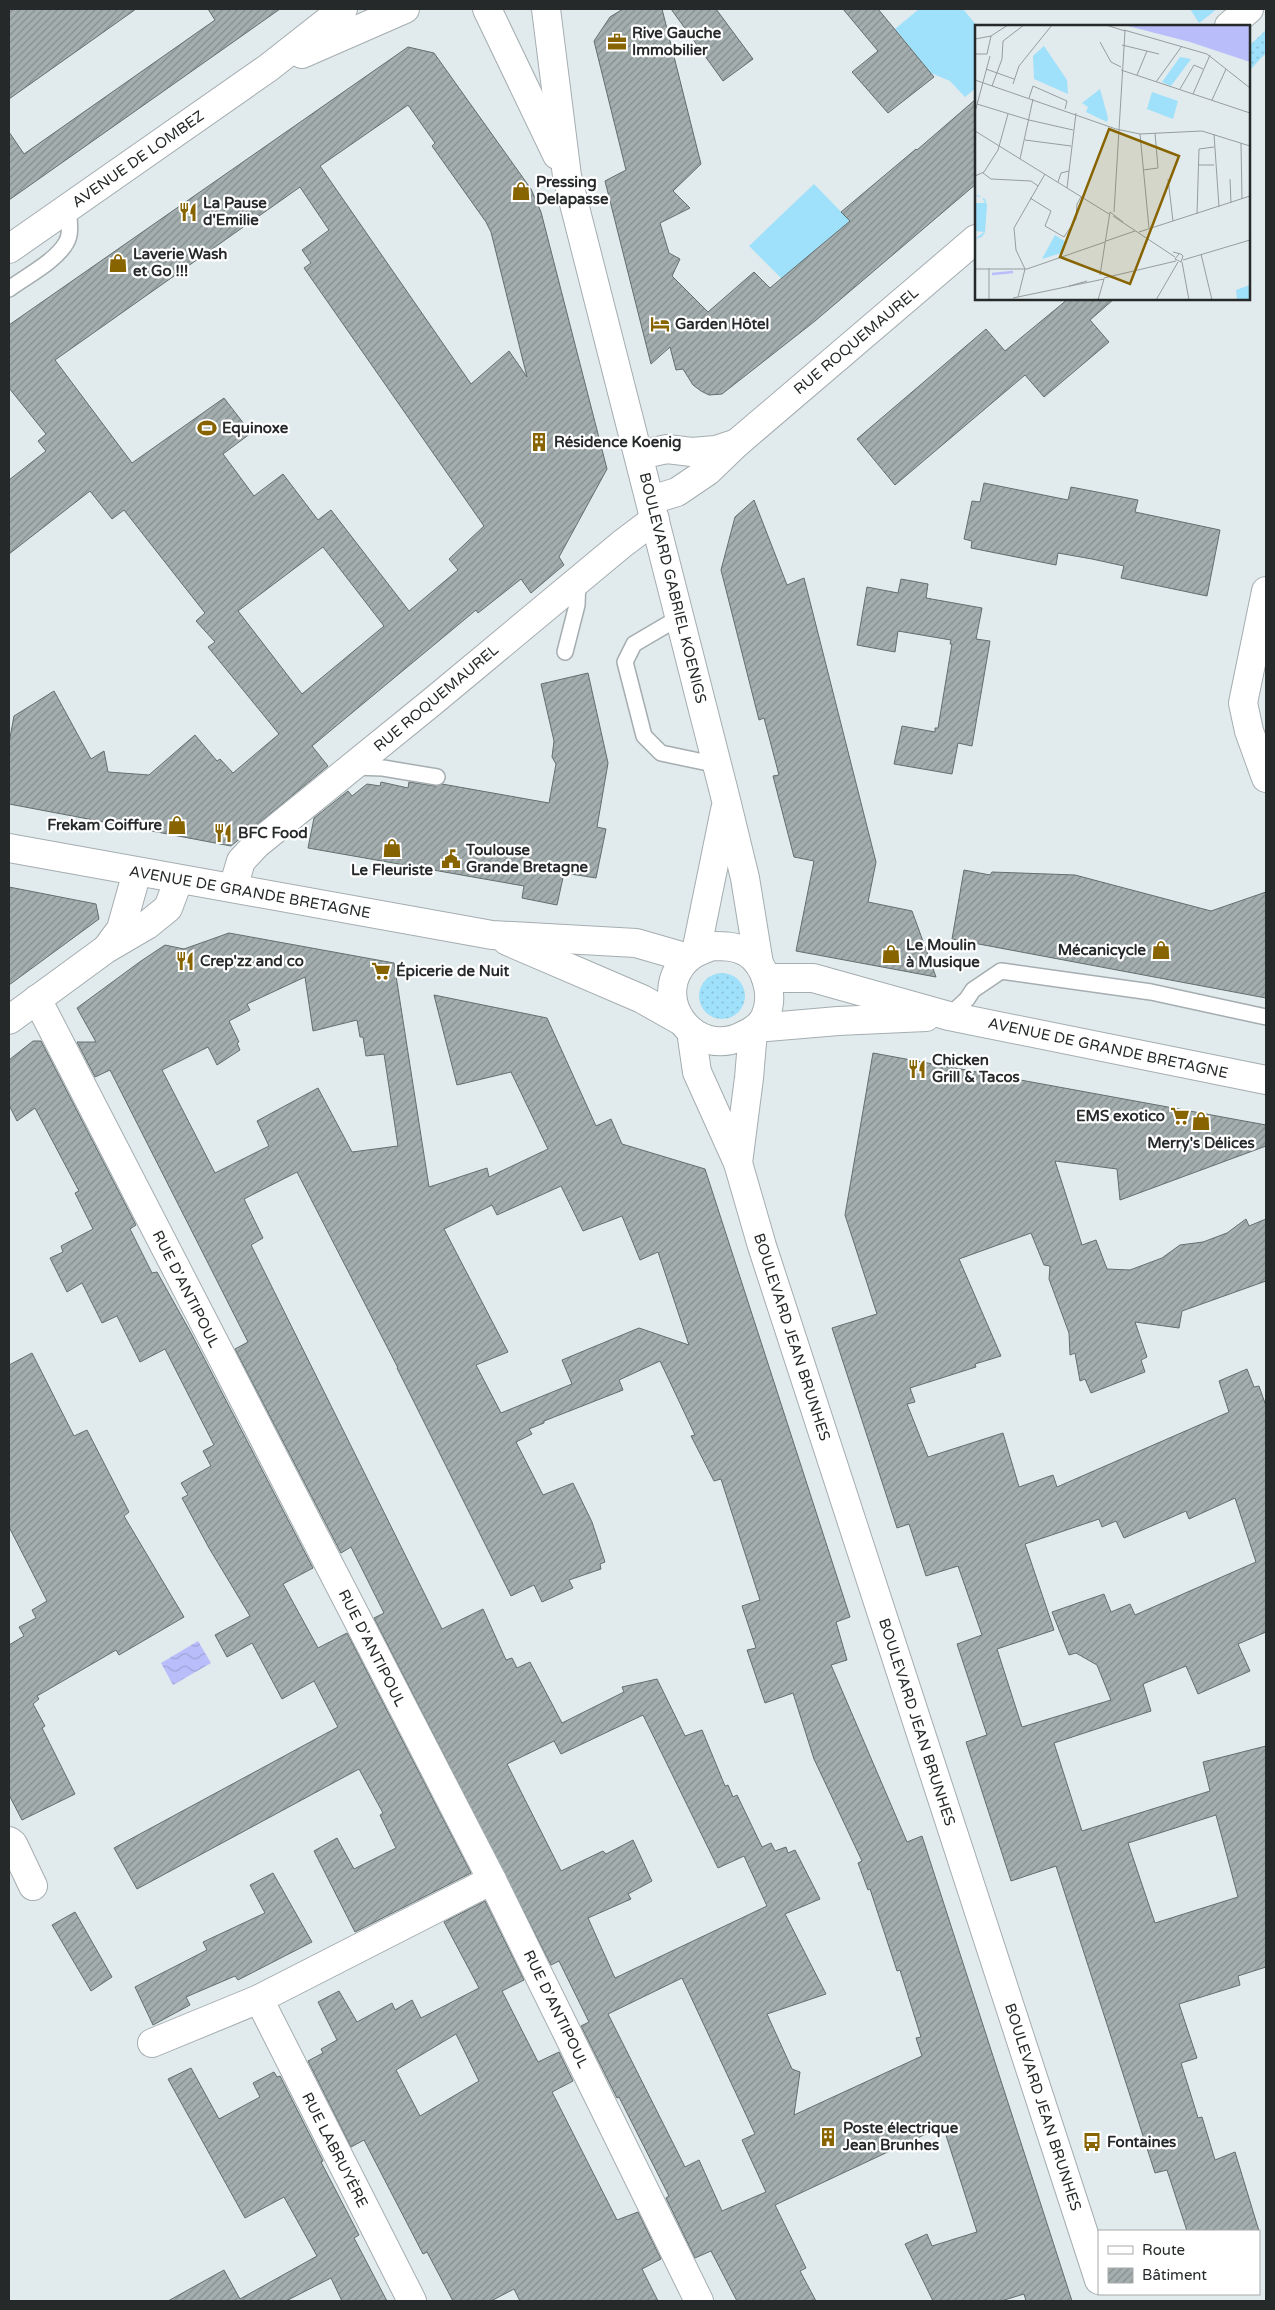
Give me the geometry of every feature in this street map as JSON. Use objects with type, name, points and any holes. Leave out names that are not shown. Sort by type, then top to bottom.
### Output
[{"type":"street","name":"AVENUE DE LOMBEZ","points":[[9,250],[268,68],[343,9]]},
{"type":"street","name":"AVENUE DE LOMBEZ","points":[[268,68],[405,9]]},
{"type":"street","name":"BOULEVARD GABRIEL KOENIGS","points":[[487,9],[567,176]]},
{"type":"street","name":"BOULEVARD GABRIEL KOENIGS","points":[[546,9],[567,176],[726,796],[745,878],[763,971]]},
{"type":"street","points":[[1229,25],[1249,9]]},
{"type":"street","name":"RUE ROQUEMAUREL","points":[[233,888],[242,861],[257,844],[578,580],[653,510],[708,471],[737,442],[975,240]]},
{"type":"street","name":"RUE ROQUEMAUREL","points":[[639,455],[667,449],[692,452],[716,450],[737,442]]},
{"type":"street","points":[[1266,591],[1243,703],[1249,730],[1266,778]]},
{"type":"street","name":"BOULEVARD GABRIEL KOENIGS","points":[[692,955],[724,818],[726,796]]},
{"type":"street","name":"AVENUE DE GRANDE BRETAGNE","points":[[9,848],[492,934],[636,943],[692,955]]},
{"type":"street","points":[[106,949],[121,929],[138,872]]},
{"type":"street","points":[[9,1020],[106,949],[147,925],[168,908],[179,879]]},
{"type":"street","name":"AVENUE DE GRANDE BRETAGNE","points":[[492,934],[642,999],[686,1026]]},
{"type":"street","points":[[712,946],[730,946],[746,952],[763,971],[769,995],[765,1017],[755,1030],[736,1039],[720,1042],[704,1039],[686,1026],[674,1008],[672,995],[679,969],[692,955],[712,946]]},
{"type":"street","name":"AVENUE DE GRANDE BRETAGNE","points":[[763,971],[813,978],[950,1016],[1266,1080]]},
{"type":"street","name":"RUE D'ANTIPOUL","points":[[37,999],[492,1880],[699,2301]]},
{"type":"street","name":"AVENUE DE GRANDE BRETAGNE","points":[[755,1030],[838,1020],[950,1016]]},
{"type":"street","name":"BOULEVARD JEAN BRUNHES","points":[[686,1026],[697,1072],[738,1163],[768,1264],[1098,2277]]},
{"type":"street","name":"BOULEVARD JEAN BRUNHES","points":[[738,1163],[755,1030]]},
{"type":"street","points":[[9,1841],[13,1844],[33,1886]]},
{"type":"street","points":[[152,2043],[259,1999],[492,1880]]},
{"type":"street","name":"RUE LABRUYÈRE","points":[[259,1999],[412,2301]]},
{"type":"lane","points":[[9,289],[57,254],[68,242],[68,209]]},
{"type":"lane","points":[[565,652],[577,605],[578,580]]},
{"type":"lane","points":[[680,617],[634,644],[625,662],[644,736],[661,753],[718,765]]},
{"type":"lane","points":[[351,767],[383,768],[437,777]]},
{"type":"lane","points":[[950,1016],[973,990],[1002,971],[1151,992],[1266,1017]]},
{"type":"shaded area","points":[[919,9],[963,9],[976,25],[975,89],[965,97],[950,81],[931,73],[895,29]]},
{"type":"shaded area","points":[[1190,9],[1217,9],[1199,23]]},
{"type":"shaded area","points":[[1266,30],[1266,53],[1250,70],[1250,45]]},
{"type":"shaded area","points":[[814,184],[850,221],[782,279],[749,246]]},
{"type":"shaded area","points":[[727,973],[739,979],[744,987],[744,1005],[739,1013],[731,1018],[717,1019],[705,1013],[700,1005],[699,991],[705,979],[713,974]]},
{"type":"water","points":[[198,1641],[211,1663],[173,1685],[161,1663]]},
{"type":"building","points":[[9,9],[136,9],[9,99]]},
{"type":"building","points":[[208,9],[280,9],[9,200],[9,132],[24,154],[215,20]]},
{"type":"building","points":[[623,9],[662,9],[701,164],[673,191],[690,208],[660,223],[669,253],[680,259],[672,276],[708,312],[754,272],[770,288],[850,221],[841,212],[975,100],[975,185],[815,321],[722,394],[709,395],[693,385],[683,369],[676,370],[670,347],[651,364],[605,181],[626,170],[594,41],[610,17]]},
{"type":"building","points":[[671,9],[716,9],[753,59],[723,81]]},
{"type":"building","points":[[843,9],[878,9],[934,77],[888,113],[852,72],[878,51]]},
{"type":"building","points":[[408,47],[434,53],[531,189],[541,212],[607,469],[559,557],[564,565],[531,593],[521,579],[478,613],[476,610],[312,746],[328,766],[231,846],[9,804],[9,743],[14,716],[54,691],[91,759],[104,751],[108,772],[149,775],[195,735],[217,761],[220,759],[233,773],[279,734],[208,647],[215,642],[196,621],[205,613],[124,510],[112,519],[90,491],[9,554],[9,480],[46,451],[38,441],[46,434],[9,388],[9,325]],"holes":[[[408,105],[435,143],[432,146],[486,222],[491,232],[527,377],[509,351],[471,384],[320,166]],[[300,187],[329,230],[302,250],[311,263],[304,268],[484,526],[449,559],[458,570],[409,611],[331,510],[318,520],[283,474],[254,496],[223,454],[251,433],[224,398],[132,463],[55,360]],[[323,547],[384,626],[302,694],[238,611]]]},
{"type":"building","points":[[1067,300],[1113,300],[1090,320],[1109,342],[1044,397],[1025,375],[895,485],[857,439],[986,329],[1005,351]]},
{"type":"building","points":[[984,483],[1068,500],[1071,487],[1138,500],[1135,512],[1220,530],[1207,596],[1121,578],[1124,566],[1092,559],[1058,553],[1056,565],[971,548],[972,541],[964,539],[972,501],[980,502]]},
{"type":"building","points":[[754,500],[787,585],[804,578],[876,862],[868,902],[912,911],[936,977],[796,951],[814,861],[794,857],[773,776],[779,775],[764,718],[759,720],[721,570],[735,517]]},
{"type":"building","points":[[901,579],[928,584],[926,598],[982,608],[976,639],[990,641],[972,746],[958,743],[952,774],[894,764],[902,726],[935,732],[935,728],[938,728],[952,644],[950,644],[951,640],[898,631],[895,652],[857,645],[867,587],[898,593]]},
{"type":"building","points":[[588,673],[608,763],[597,827],[606,829],[596,878],[564,873],[557,905],[522,898],[524,886],[308,848],[314,818],[348,791],[352,796],[367,784],[380,786],[381,782],[408,788],[409,782],[435,786],[442,784],[549,803],[556,764],[552,757],[554,741],[541,684]]},
{"type":"building","points":[[964,870],[990,875],[992,872],[1075,875],[1211,911],[1266,892],[1266,998],[952,939]]},
{"type":"building","points":[[9,887],[96,904],[99,919],[9,985]]},
{"type":"building","points":[[229,933],[394,963],[429,1187],[487,1168],[489,1177],[548,1149],[511,1072],[457,1085],[434,995],[547,1018],[596,1126],[611,1119],[622,1144],[705,1169],[850,1617],[836,1622],[847,1660],[831,1665],[907,1842],[922,1836],[1072,2301],[1026,2301],[1024,2294],[1001,2301],[933,2301],[905,2244],[927,2234],[932,2246],[977,2232],[943,2126],[775,2205],[806,2268],[800,2271],[816,2301],[737,2301],[711,2251],[695,2258],[666,2198],[669,2196],[581,2026],[589,2022],[559,1961],[551,1965],[374,1618],[384,1613],[351,1547],[341,1553],[235,1349],[248,1342],[110,1070],[95,1077],[77,1042],[96,1042],[77,1008],[165,945],[184,949]],"holes":[[[305,977],[313,1031],[357,1020],[360,1037],[363,1037],[366,1056],[384,1054],[398,1146],[352,1152],[318,1088],[257,1121],[269,1146],[215,1173],[162,1070],[208,1047],[217,1065],[240,1050],[237,1043],[239,1042],[229,1021],[250,1010],[247,1004]],[[297,1172],[398,1368],[511,1596],[534,1585],[542,1602],[573,1588],[569,1580],[601,1569],[600,1564],[605,1562],[592,1522],[573,1483],[543,1495],[516,1442],[532,1434],[529,1429],[544,1423],[544,1421],[623,1390],[619,1380],[660,1361],[695,1435],[691,1436],[714,1481],[721,1479],[760,1600],[742,1606],[756,1648],[747,1650],[765,1703],[793,1693],[814,1759],[862,1861],[858,1863],[868,1890],[870,1889],[897,1971],[900,1970],[921,2037],[916,2038],[922,2056],[794,2115],[800,2072],[792,2069],[767,2014],[826,1994],[785,1914],[820,1899],[795,1850],[788,1853],[786,1847],[775,1851],[771,1843],[762,1847],[737,1795],[733,1797],[728,1785],[725,1786],[702,1730],[685,1736],[657,1679],[622,1687],[624,1692],[562,1723],[530,1662],[517,1668],[512,1658],[506,1660],[483,1609],[442,1629],[251,1245],[263,1238],[244,1199]],[[561,1186],[583,1231],[622,1216],[640,1260],[658,1252],[689,1345],[639,1328],[562,1360],[572,1384],[501,1413],[476,1365],[508,1352],[444,1229],[492,1205],[497,1215]],[[643,1715],[718,1868],[744,1856],[767,1906],[615,1978],[588,1918],[631,1899],[628,1894],[652,1881],[633,1840],[606,1854],[603,1851],[561,1871],[507,1764],[554,1741],[561,1754]],[[682,1978],[755,2134],[742,2140],[766,2192],[722,2211],[699,2160],[685,2167],[608,2014]]]},
{"type":"building","points":[[33,1041],[41,1041],[136,1225],[130,1229],[152,1273],[157,1272],[192,1335],[313,1568],[283,1584],[318,1648],[347,1633],[471,1873],[355,1932],[314,1851],[337,1838],[354,1869],[396,1848],[380,1815],[383,1813],[359,1769],[137,1889],[114,1848],[338,1727],[314,1681],[282,1699],[252,1643],[227,1657],[215,1635],[250,1616],[209,1548],[182,1498],[188,1495],[181,1483],[211,1466],[203,1451],[214,1445],[165,1349],[140,1362],[117,1316],[102,1323],[82,1283],[67,1292],[50,1258],[63,1252],[61,1246],[93,1229],[75,1193],[79,1191],[35,1108],[17,1121],[9,1105],[9,1060]]},
{"type":"building","points":[[873,1053],[1266,1125],[1266,1146],[1120,1200],[1117,1169],[1055,1161],[1082,1245],[1096,1240],[1107,1269],[1130,1270],[1162,1258],[1180,1245],[1203,1242],[1227,1233],[1246,1219],[1249,1226],[1266,1219],[1266,1281],[1182,1311],[1179,1328],[1135,1322],[1147,1357],[1141,1360],[1145,1372],[1091,1393],[1085,1379],[1080,1381],[1075,1353],[1070,1355],[1069,1333],[1049,1279],[1050,1266],[1044,1265],[1031,1233],[959,1259],[1001,1356],[975,1364],[976,1367],[910,1388],[915,1402],[907,1404],[928,1457],[1003,1433],[1019,1487],[1053,1475],[1057,1487],[1229,1412],[1219,1381],[1247,1369],[1254,1387],[1259,1386],[1266,1406],[1266,1632],[1238,1644],[1250,1671],[1198,1694],[1186,1666],[1143,1684],[1151,1711],[1054,1743],[1082,1831],[1210,1791],[1203,1762],[1266,1746],[1266,1967],[1238,1976],[1240,1985],[1179,2004],[1197,2058],[1181,2063],[1198,2118],[1202,2117],[1215,2160],[1235,2152],[1259,2230],[1187,2230],[1167,2170],[1155,2173],[1056,1866],[1011,1881],[966,1742],[987,1735],[957,1644],[982,1635],[958,1566],[926,1576],[909,1524],[897,1528],[832,1328],[877,1314],[845,1215]],"holes":[[[1235,1498],[1256,1562],[1135,1615],[1130,1604],[1111,1612],[1104,1594],[1052,1612],[1069,1655],[1076,1653],[1097,1665],[1111,1700],[1022,1727],[997,1649],[1054,1630],[1025,1544],[1099,1519],[1102,1527],[1116,1521],[1124,1538],[1186,1511],[1189,1519]],[[1216,1815],[1238,1897],[1155,1923],[1128,1843]]]},
{"type":"building","points":[[32,1353],[74,1436],[87,1430],[129,1512],[124,1516],[184,1617],[119,1655],[116,1650],[37,1696],[39,1699],[33,1704],[45,1726],[42,1728],[75,1794],[22,1820],[9,1795],[9,1645],[24,1636],[19,1627],[36,1618],[32,1610],[47,1601],[9,1527],[9,1365]]},
{"type":"building","points":[[273,1873],[312,1942],[238,1980],[235,1976],[186,1997],[190,2005],[153,2025],[135,1987],[207,1950],[203,1942],[265,1913],[250,1885]]},
{"type":"building","points":[[485,1901],[524,1980],[502,1991],[538,2062],[559,2052],[573,2081],[552,2092],[617,2220],[638,2212],[661,2259],[642,2269],[658,2301],[520,2301],[514,2289],[491,2301],[453,2301],[427,2252],[423,2254],[364,2140],[351,2147],[308,2061],[323,2053],[321,2049],[337,2040],[318,2002],[339,1991],[357,2022],[392,2003],[395,2010],[412,2000],[421,2018],[479,1988],[444,1922]],"holes":[[[456,2034],[479,2081],[420,2116],[396,2070]]]},
{"type":"building","points":[[75,1912],[112,1977],[91,1991],[52,1925]]},
{"type":"building","points":[[191,2068],[219,2119],[260,2097],[253,2083],[274,2072],[277,2077],[280,2076],[323,2161],[321,2162],[359,2235],[354,2238],[387,2301],[342,2301],[331,2278],[286,2301],[168,2301],[224,2270],[240,2299],[317,2256],[284,2197],[245,2218],[168,2079]]},
{"type":"place","name":"Rive Gauche Immobilier","points":[[617,42]]},
{"type":"place","name":"Pressing Delapasse","points":[[521,191]]},
{"type":"place","name":"La Pause d'Emilie","points":[[188,212]]},
{"type":"place","name":"Laverie Wash et Go !!!","points":[[118,263]]},
{"type":"place","name":"Garden Hôtel","points":[[660,324]]},
{"type":"place","name":"Equinoxe","points":[[207,428]]},
{"type":"place","name":"Résidence Koenig","points":[[539,442]]},
{"type":"place","name":"Frekam Coiffure","points":[[177,825]]},
{"type":"place","name":"BFC Food","points":[[223,833]]},
{"type":"place","name":"Le Fleuriste","points":[[392,848]]},
{"type":"place","name":"Toulouse Grande Bretagne","points":[[451,859]]},
{"type":"place","name":"Mécanicycle","points":[[1161,950]]},
{"type":"place","name":"Le Moulin à Musique","points":[[891,954]]},
{"type":"place","name":"Crep'zz and co","points":[[185,961]]},
{"type":"place","name":"Épicerie de Nuit","points":[[381,971]]},
{"type":"place","name":"Chicken Grill & Tacos","points":[[917,1069]]},
{"type":"place","name":"EMS exotico","points":[[1180,1116]]},
{"type":"place","name":"Merry's Délices","points":[[1201,1121]]},
{"type":"place","name":"Poste électrique Jean Brunhes","points":[[828,2137]]},
{"type":"place","name":"Fontaines","points":[[1092,2142]]}]
